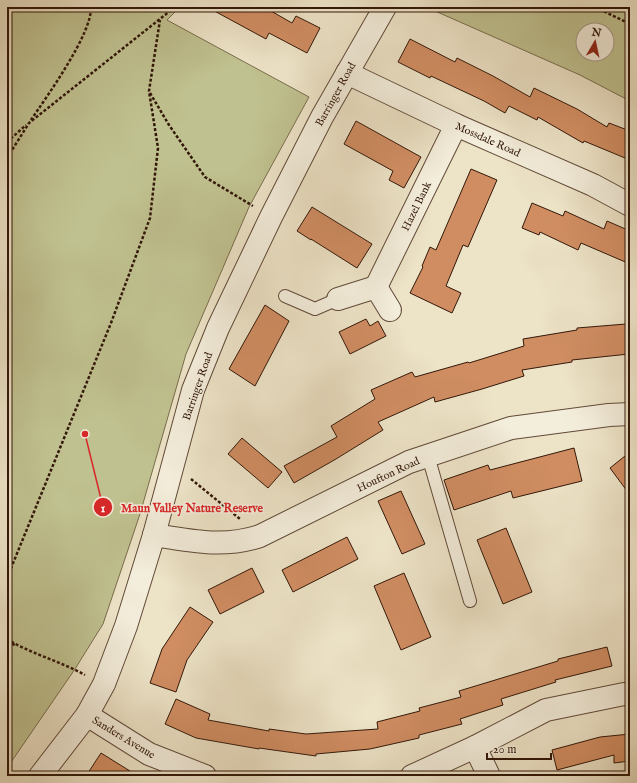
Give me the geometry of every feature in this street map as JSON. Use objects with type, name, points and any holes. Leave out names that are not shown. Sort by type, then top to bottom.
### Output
[{"type":"street","name":"Barringer Road","points":[[40,776],[87,715],[104,684],[126,626],[154,535],[172,463],[193,390],[215,335],[271,217],[322,117],[385,7]]},
{"type":"street","name":"Mossdale Road","points":[[346,73],[456,125],[593,185],[630,205]]},
{"type":"street","name":"Hazel Bank","points":[[376,287],[456,125]]},
{"type":"street","points":[[338,299],[376,287],[390,310]]},
{"type":"street","name":"Houfton Road","points":[[154,535],[208,543],[245,541],[260,536],[409,462],[511,428],[609,415],[630,414]]},
{"type":"street","points":[[412,776],[475,747],[546,710],[630,694]]},
{"type":"street","name":"Sanders Avenue","points":[[87,715],[149,754],[206,776]]},
{"type":"street","points":[[475,747],[489,776]]},
{"type":"lane","points":[[285,296],[315,309],[338,299]]},
{"type":"lane","points":[[428,456],[470,602]]},
{"type":"path","points":[[7,158],[78,46],[91,14],[91,7]]},
{"type":"path","points":[[7,142],[175,7]]},
{"type":"path","points":[[595,7],[630,24]]},
{"type":"path","points":[[7,578],[111,323],[150,218],[158,148],[149,91],[160,20]]},
{"type":"path","points":[[149,91],[169,125],[205,177],[271,217]]},
{"type":"path","points":[[172,463],[260,536]]},
{"type":"path","points":[[7,639],[75,669],[104,684]]},
{"type":"path","points":[[7,643],[18,645]]},
{"type":"green space","points":[[7,7],[180,7],[167,20],[309,97],[249,207],[186,354],[140,514],[103,624],[75,669],[7,768]]},
{"type":"green space","points":[[426,7],[630,7],[630,101],[580,75]]},
{"type":"building","points":[[207,7],[264,7],[292,23],[296,16],[320,28],[307,53],[269,33],[266,39]]},
{"type":"building","points":[[410,39],[455,62],[457,58],[530,97],[534,88],[577,109],[607,127],[609,123],[630,131],[630,145],[625,158],[584,141],[583,143],[538,117],[537,120],[509,106],[505,113],[484,101],[431,76],[430,78],[398,62]]},
{"type":"building","points":[[356,121],[421,157],[404,188],[389,180],[393,171],[344,144]]},
{"type":"building","points":[[471,169],[497,180],[468,247],[463,245],[446,286],[461,293],[452,313],[410,293],[423,267],[422,266],[430,247],[436,250]]},
{"type":"building","points":[[532,203],[563,216],[565,211],[604,229],[607,221],[630,231],[630,264],[581,243],[578,250],[540,232],[539,235],[522,228]]},
{"type":"building","points":[[312,207],[372,244],[357,268],[297,231]]},
{"type":"building","points":[[265,305],[289,321],[255,386],[229,369]]},
{"type":"building","points":[[366,319],[370,326],[378,321],[386,336],[350,354],[339,332]]},
{"type":"building","points":[[626,324],[629,354],[572,360],[572,362],[522,370],[524,376],[482,389],[435,402],[434,397],[378,422],[383,430],[294,483],[284,466],[337,437],[331,426],[375,399],[371,390],[412,372],[415,377],[468,362],[469,363],[524,346],[523,339],[577,330],[577,328]]},
{"type":"building","points":[[242,438],[282,472],[268,488],[228,454]]},
{"type":"building","points":[[574,448],[582,481],[513,498],[511,491],[454,510],[444,480],[488,465],[490,470]]},
{"type":"building","points":[[630,452],[630,495],[610,468]]},
{"type":"building","points":[[401,491],[425,544],[402,554],[378,501]]},
{"type":"building","points":[[506,528],[532,592],[503,604],[477,540]]},
{"type":"building","points":[[347,537],[358,559],[293,592],[282,570]]},
{"type":"building","points":[[252,568],[264,592],[220,614],[208,590]]},
{"type":"building","points":[[404,573],[431,637],[401,650],[374,586]]},
{"type":"building","points":[[190,607],[213,622],[187,660],[176,692],[150,683],[162,649]]},
{"type":"building","points":[[607,647],[612,666],[555,680],[556,682],[501,699],[503,705],[460,719],[462,724],[419,735],[419,738],[370,749],[316,754],[316,756],[259,749],[196,738],[165,724],[176,699],[210,714],[208,720],[269,731],[269,729],[306,734],[378,729],[377,722],[420,711],[419,708],[461,697],[459,691],[558,661],[558,659]]},
{"type":"building","points":[[630,734],[630,761],[614,763],[614,755],[557,770],[552,750],[600,737]]},
{"type":"building","points":[[101,753],[138,776],[86,776]]},
{"type":"place","name":"Maun Valley Nature Reserve","points":[[85,434]]}]
